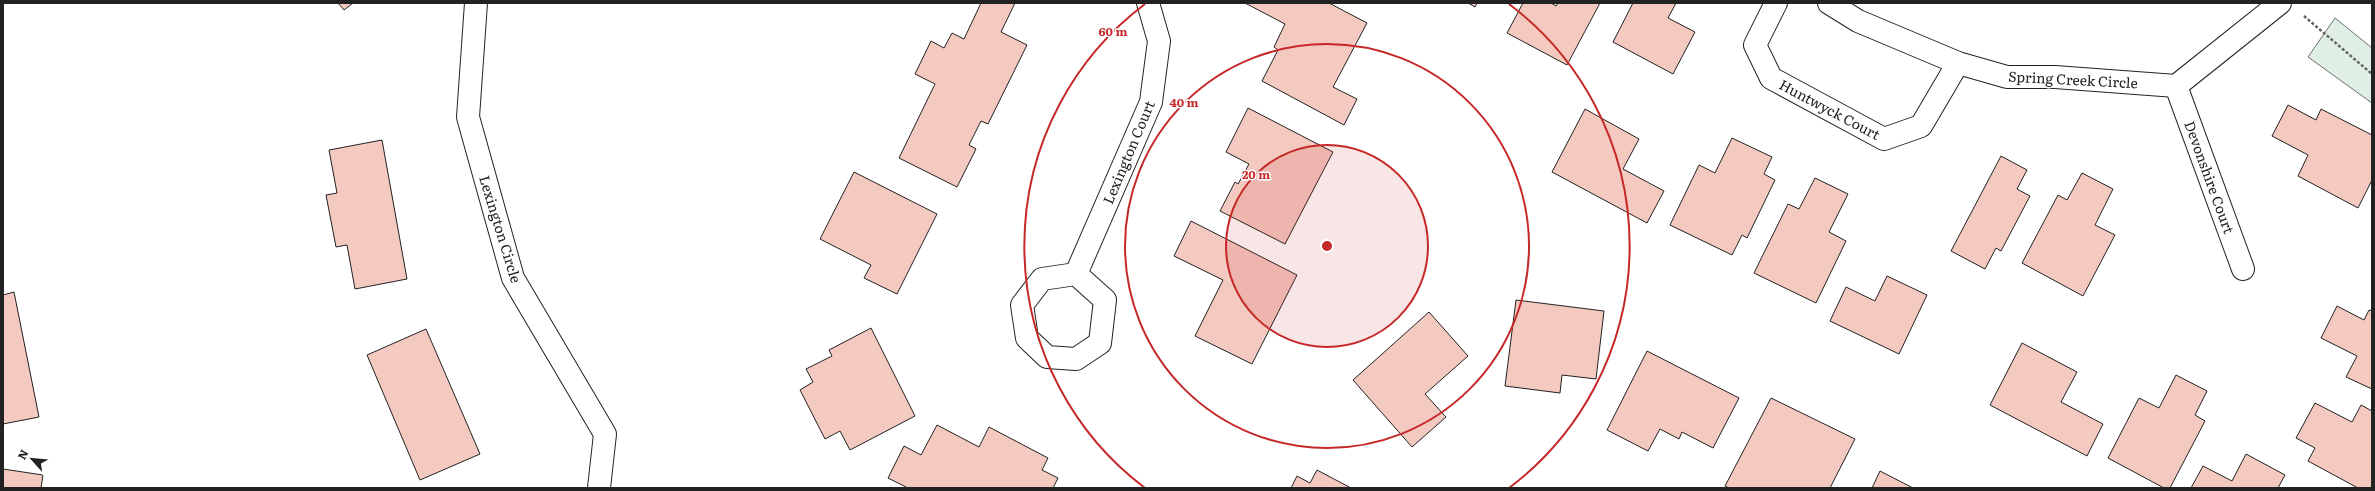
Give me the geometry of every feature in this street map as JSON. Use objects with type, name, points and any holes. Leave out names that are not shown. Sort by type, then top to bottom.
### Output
[{"type":"street","name":"Lexington Circle","points":[[476,3],[468,117],[513,278],[605,434],[599,488]]},
{"type":"street","name":"Lexington Court","points":[[1076,274],[1151,102],[1158,41],[1148,3]]},
{"type":"street","name":"Huntwyck Court","points":[[1776,3],[1755,45],[1771,78],[1884,139],[1921,126],[1958,63]]},
{"type":"street","name":"Spring Creek Circle","points":[[1829,3],[1858,21],[1958,63],[2007,77],[2055,77],[2176,86]]},
{"type":"street","points":[[2176,86],[2280,3]]},
{"type":"street","name":"Devonshire Court","points":[[2176,86],[2243,269]]},
{"type":"path","points":[[2302,14],[2372,74]]},
{"type":"green space","points":[[2335,18],[2372,48],[2372,103],[2308,57]]},
{"type":"building","points":[[338,3],[353,3],[344,10]]},
{"type":"building","points":[[981,3],[1015,3],[1001,32],[1027,45],[988,124],[981,121],[969,145],[976,149],[957,187],[899,158],[935,84],[915,74],[931,41],[944,48],[952,33],[964,39]]},
{"type":"building","points":[[1245,3],[1329,3],[1367,23],[1333,87],[1357,99],[1344,125],[1262,81],[1278,50],[1274,47],[1285,24]]},
{"type":"building","points":[[1468,3],[1477,3],[1475,7]]},
{"type":"building","points":[[1523,3],[1551,3],[1556,6],[1558,3],[1600,3],[1567,65],[1507,33]]},
{"type":"building","points":[[1633,3],[1676,3],[1668,18],[1695,32],[1673,74],[1613,42]]},
{"type":"building","points":[[2288,105],[2316,120],[2321,109],[2372,135],[2372,180],[2358,208],[2298,176],[2308,155],[2272,136]]},
{"type":"building","points":[[1248,108],[1333,152],[1285,244],[1220,211],[1235,182],[1238,184],[1249,164],[1226,152]]},
{"type":"building","points":[[1585,109],[1639,139],[1623,169],[1664,191],[1647,223],[1552,172]]},
{"type":"building","points":[[1732,138],[1772,157],[1764,174],[1775,180],[1747,238],[1742,235],[1732,255],[1670,225],[1699,165],[1715,173]]},
{"type":"building","points":[[382,140],[407,279],[355,289],[347,245],[336,247],[326,195],[337,193],[329,150]]},
{"type":"building","points":[[2001,156],[2027,170],[2017,189],[2030,196],[2001,251],[1996,248],[1985,269],[1951,251]]},
{"type":"building","points":[[854,172],[937,214],[897,294],[864,278],[871,265],[820,239]]},
{"type":"building","points":[[2082,173],[2113,189],[2095,225],[2115,235],[2083,296],[2022,263],[2058,195],[2067,200]]},
{"type":"building","points":[[1815,178],[1848,194],[1829,232],[1846,241],[1816,303],[1754,273],[1788,204],[1799,209]]},
{"type":"building","points":[[1191,221],[1297,275],[1252,364],[1195,336],[1223,280],[1174,256]]},
{"type":"building","points":[[1887,276],[1927,295],[1899,354],[1830,321],[1846,287],[1875,301]]},
{"type":"building","points":[[14,292],[39,417],[3,424],[3,295]]},
{"type":"building","points":[[1516,300],[1604,311],[1596,379],[1562,375],[1560,393],[1505,386]]},
{"type":"building","points":[[2337,306],[2364,320],[2369,310],[2372,311],[2372,389],[2346,377],[2357,356],[2321,338]]},
{"type":"building","points":[[1429,312],[1468,356],[1425,394],[1446,417],[1412,447],[1353,380]]},
{"type":"building","points":[[871,328],[915,416],[850,450],[840,431],[825,439],[800,390],[813,382],[806,369],[832,356],[829,350]]},
{"type":"building","points":[[426,329],[480,454],[420,480],[367,355]]},
{"type":"building","points":[[2022,343],[2077,372],[2061,402],[2103,424],[2087,456],[1990,405]]},
{"type":"building","points":[[1647,351],[1739,398],[1713,448],[1682,432],[1679,439],[1660,429],[1648,451],[1607,430]]},
{"type":"building","points":[[2176,375],[2207,391],[2195,415],[2205,421],[2170,488],[2164,488],[2108,458],[2139,398],[2159,408]]},
{"type":"building","points":[[1771,398],[1855,439],[1830,488],[1729,488],[1725,486]]},
{"type":"building","points":[[2315,403],[2352,422],[2361,405],[2372,411],[2372,488],[2358,488],[2308,461],[2315,448],[2296,438]]},
{"type":"building","points":[[937,425],[979,447],[989,427],[1048,458],[1042,470],[1058,478],[1053,488],[908,488],[888,478],[904,446],[921,455]]},
{"type":"building","points":[[2246,454],[2285,475],[2278,488],[2191,488],[2203,466],[2232,481]]},
{"type":"building","points":[[3,469],[43,475],[41,488],[3,488]]},
{"type":"building","points":[[1317,470],[1351,488],[1291,488],[1297,476],[1310,483]]},
{"type":"building","points":[[1880,471],[1913,488],[1872,488]]}]
